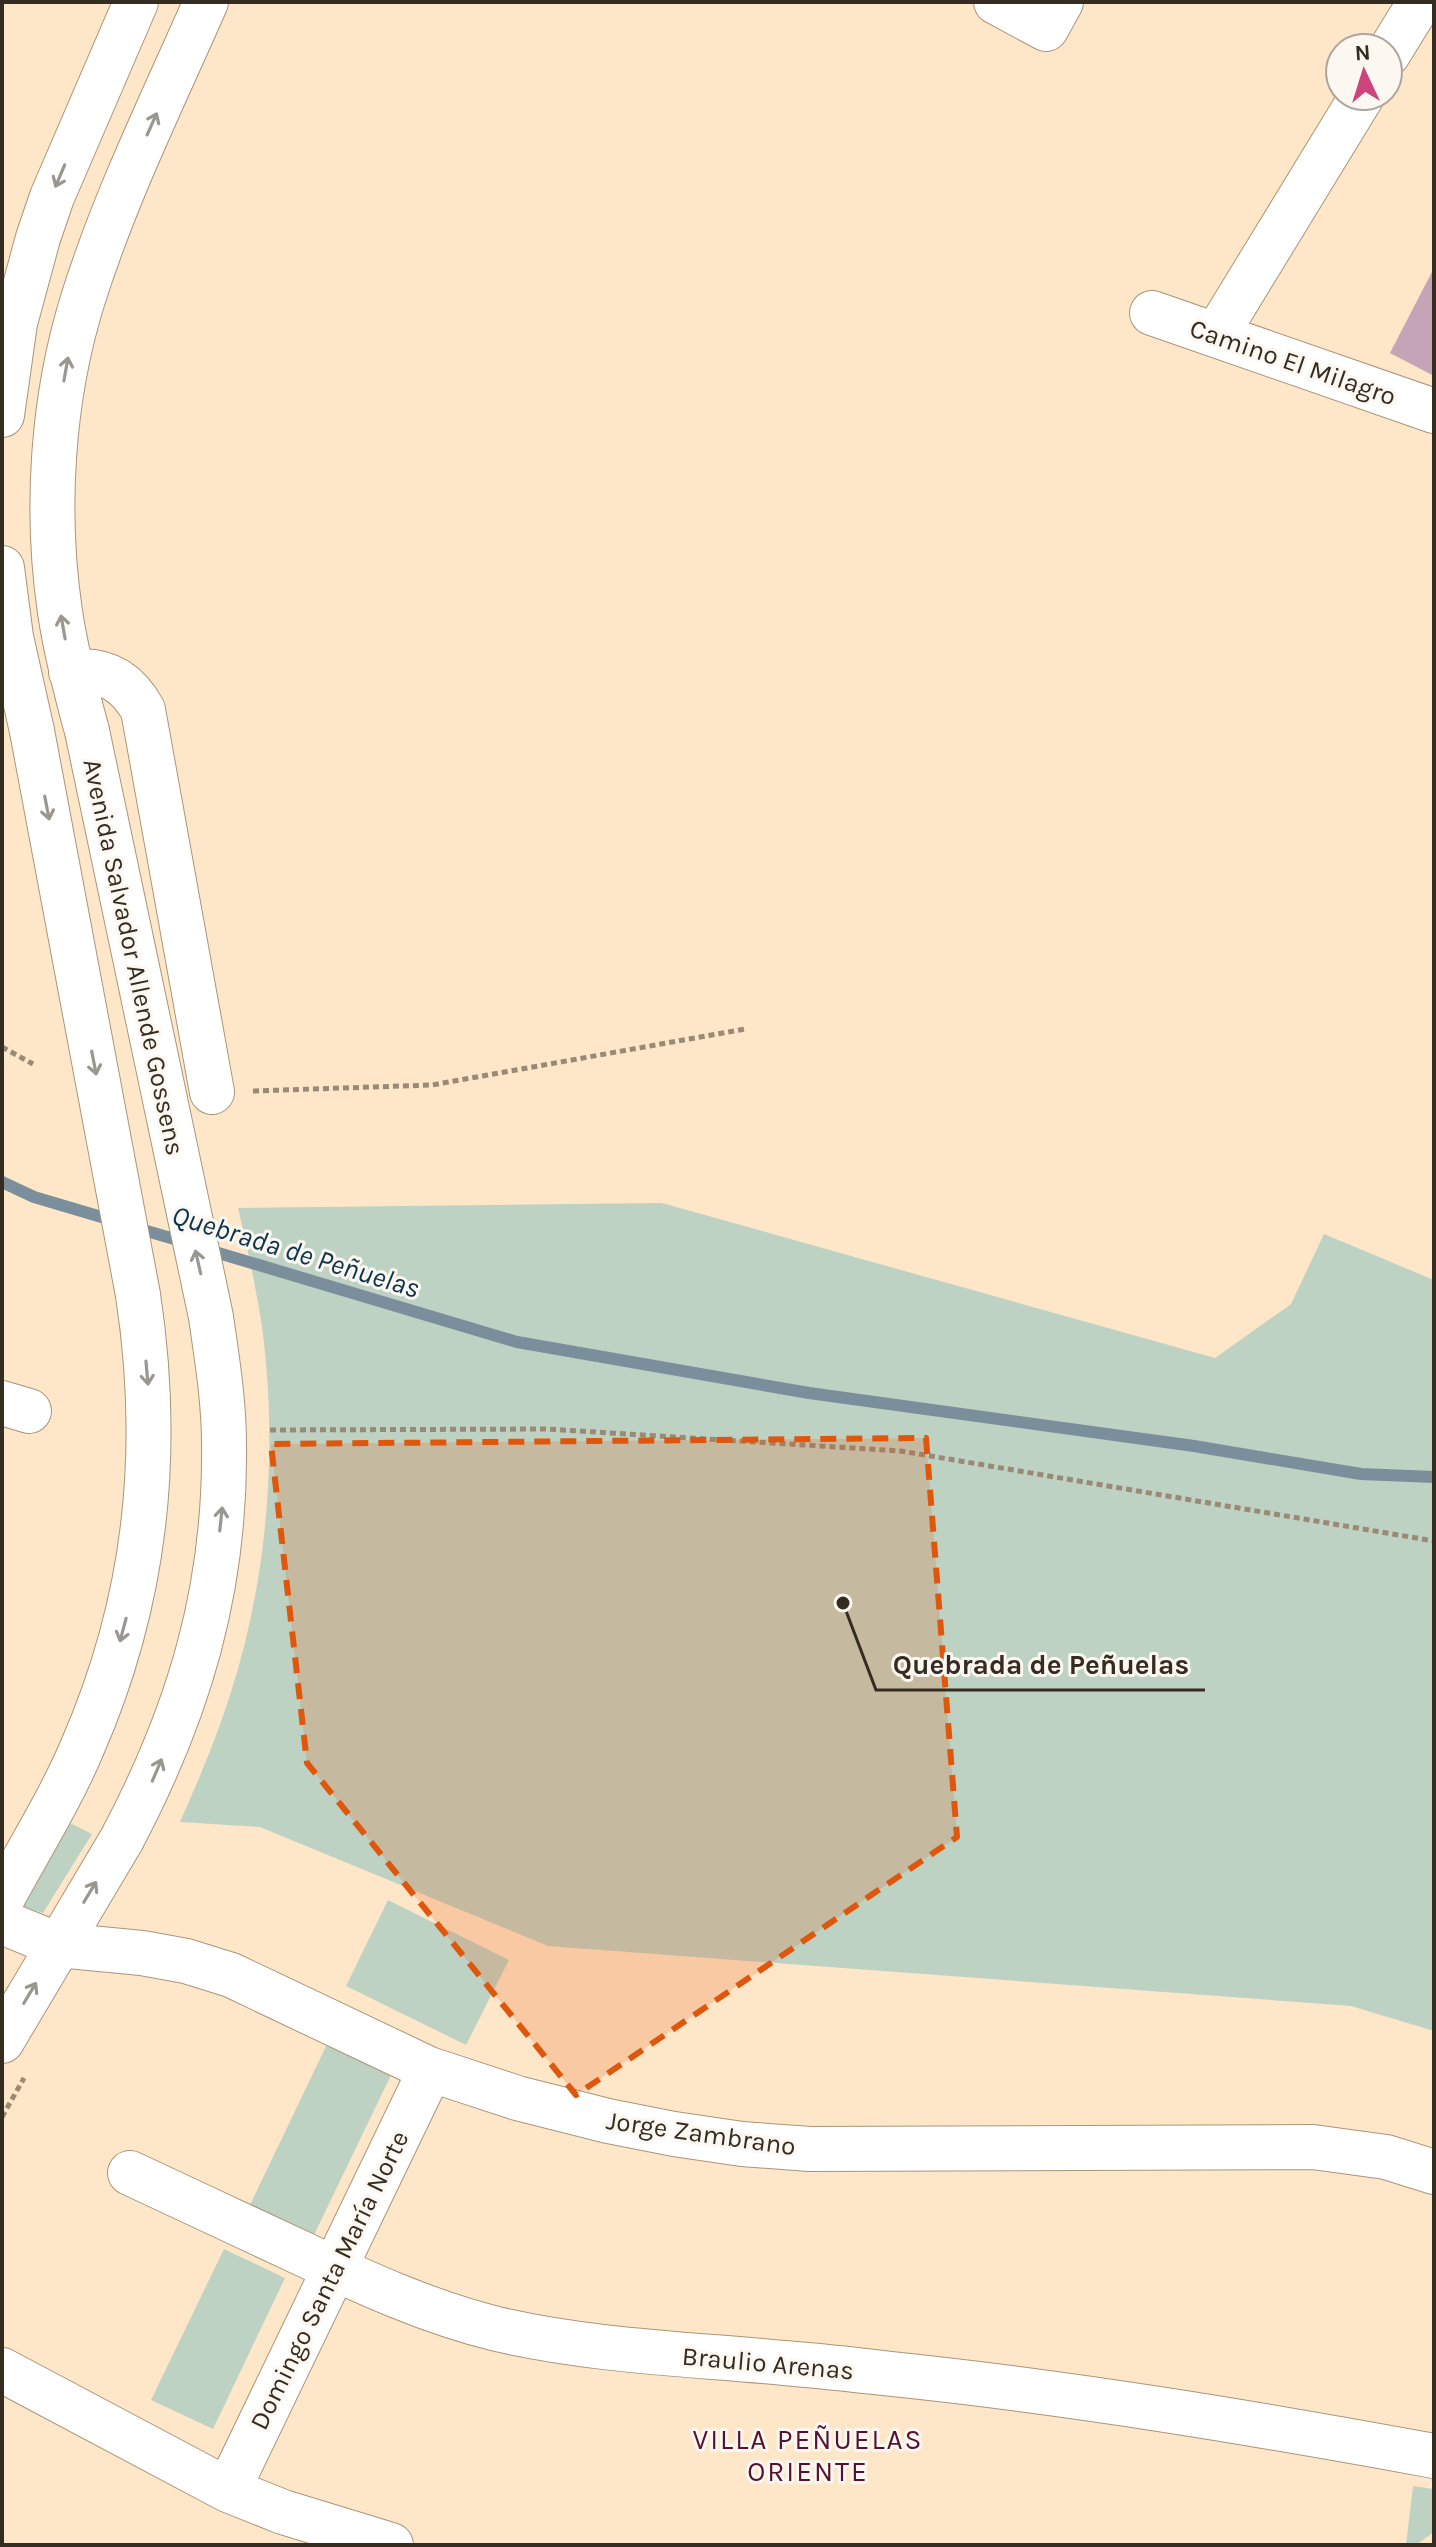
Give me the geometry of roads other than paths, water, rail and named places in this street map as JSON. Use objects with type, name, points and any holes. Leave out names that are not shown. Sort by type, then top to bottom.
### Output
[{"type":"street","points":[[2,415],[15,323],[38,238],[52,197],[136,2]]},
{"type":"street","name":"Avenida Salvador Allende Gossens","points":[[2,2041],[122,1839],[172,1736],[206,1626],[223,1506],[224,1443],[220,1380],[211,1317],[87,731],[71,672],[60,612],[54,551],[53,490],[66,365],[82,303],[102,241],[206,2]]},
{"type":"street","points":[[996,2],[1054,15]]},
{"type":"street","points":[[1402,32],[1420,2]]},
{"type":"street","points":[[1216,335],[1352,112]]},
{"type":"street","name":"Camino El Milagro","points":[[1152,313],[1434,411]]},
{"type":"street","name":"Avenida Salvador Allende Gossens","points":[[2,568],[19,700],[138,1295],[150,1415],[147,1503],[138,1567],[124,1630],[82,1750],[2,1899]]},
{"type":"street","points":[[71,672],[85,670],[111,676],[135,696],[143,710],[212,1092]]},
{"type":"street","name":"Jorge Zambrano","points":[[2,1922],[58,1945],[171,1958],[231,1975],[429,2069],[517,2098],[608,2121],[742,2144],[810,2149],[1313,2147],[1386,2157],[1434,2172]]},
{"type":"street","name":"Domingo Santa María Norte","points":[[228,2490],[429,2069]]},
{"type":"street","name":"Braulio Arenas","points":[[130,2173],[386,2292],[493,2328],[556,2342],[950,2380],[1250,2423],[1434,2456]]},
{"type":"street","points":[[2,2370],[228,2490],[283,2512],[391,2545]]},
{"type":"waterway","name":"Quebrada de Peñuelas","points":[[2,1182],[34,1197],[115,1221]]},
{"type":"waterway","name":"Quebrada de Peñuelas","points":[[133,1227],[188,1243]]},
{"type":"waterway","name":"Quebrada de Peñuelas","points":[[205,1249],[517,1342],[809,1393],[1194,1446],[1361,1474],[1434,1477]]},
{"type":"place","name":"Quebrada de Peñuelas","points":[[843,1603]]},
{"type":"district","name":"VILLA PEÑUELAS ORIENTE","points":[[808,2455]]}]
